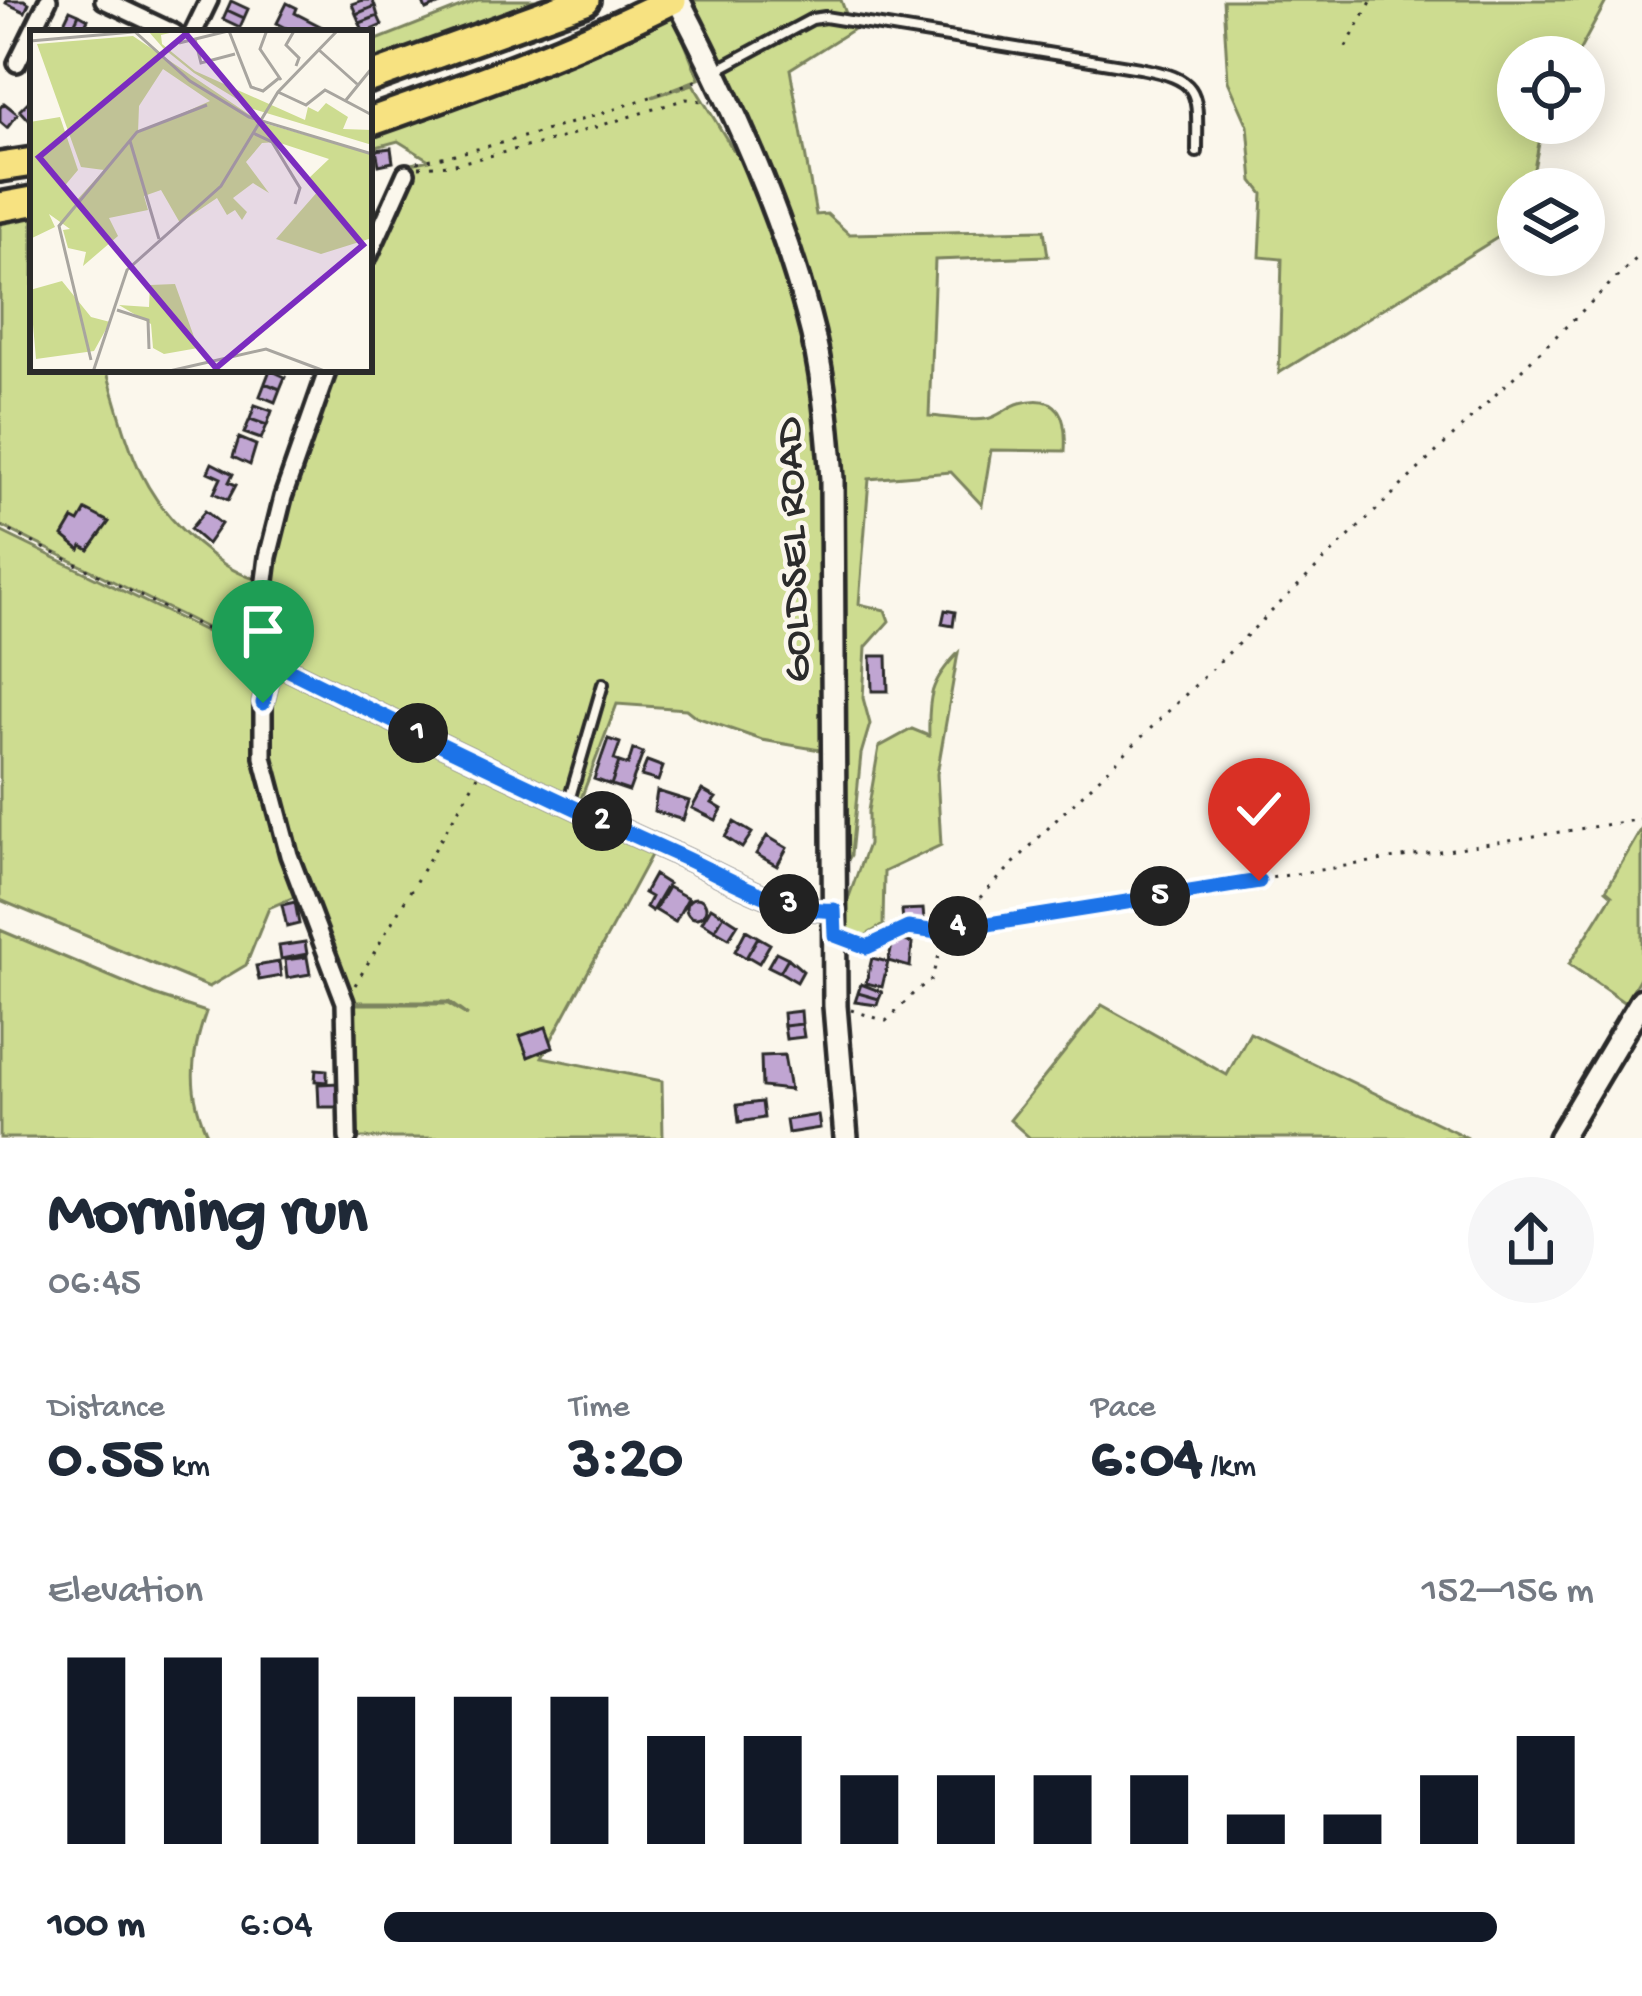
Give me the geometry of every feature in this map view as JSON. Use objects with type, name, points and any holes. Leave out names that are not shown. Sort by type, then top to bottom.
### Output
[{"type":"highway","points":[[372,77],[585,0]]},
{"type":"highway","points":[[372,121],[506,74],[675,0]]},
{"type":"highway","points":[[0,167],[30,162]]},
{"type":"highway","points":[[0,207],[30,202]]},
{"type":"main road","name":"GOLDSEL ROAD","points":[[675,0],[714,73],[765,189],[809,316],[828,419],[835,1006],[846,1138]]},
{"type":"main road","points":[[1560,1138],[1642,1000]]},
{"type":"street","points":[[33,30],[48,0]]},
{"type":"street","points":[[104,0],[168,30]]},
{"type":"street","points":[[194,30],[209,0]]},
{"type":"street","points":[[17,63],[30,37]]},
{"type":"street","points":[[372,248],[409,168]]},
{"type":"street","points":[[327,372],[283,497],[268,557],[264,614],[273,662],[263,703],[266,778],[290,856],[346,1002],[347,1138]]},
{"type":"street","points":[[273,662],[568,806],[799,908],[834,910]]},
{"type":"lane","points":[[714,73],[812,19],[826,17],[1140,68],[1185,81],[1193,90],[1197,152]]},
{"type":"lane","points":[[568,806],[603,684]]},
{"type":"path","points":[[1346,47],[1372,0]]},
{"type":"path","points":[[409,168],[600,116],[714,73]]},
{"type":"path","points":[[409,168],[551,141],[686,99],[709,103],[725,98]]},
{"type":"path","points":[[835,1006],[886,1021],[915,988],[930,982],[948,928],[1642,254]]},
{"type":"path","points":[[0,526],[273,662]]},
{"type":"path","points":[[346,1002],[485,764]]},
{"type":"path","points":[[835,935],[867,947],[908,928],[938,932],[1642,819]]},
{"type":"green space","points":[[478,0],[545,0],[452,39],[372,65],[372,42]]},
{"type":"green space","points":[[687,0],[841,0],[852,30],[790,69],[816,215],[827,214],[849,234],[1044,230],[1048,256],[935,260],[929,416],[986,419],[1020,403],[1045,401],[1059,410],[1065,451],[991,450],[982,505],[951,472],[869,479],[859,604],[885,610],[889,621],[866,647],[863,698],[870,724],[861,754],[851,855],[845,865],[832,752],[762,740],[696,717],[686,709],[617,704],[577,809],[416,733],[327,684],[280,644],[272,613],[273,581],[289,498],[334,372],[372,372],[372,251],[411,164],[429,160],[398,141],[372,148],[372,122],[668,1],[699,79],[652,97],[693,84],[764,190],[775,187],[758,138]]},
{"type":"green space","points":[[1223,0],[1607,0],[1587,36],[1497,36],[1497,144],[1539,144],[1534,168],[1497,168],[1497,238],[1279,373],[1282,259],[1260,257],[1263,194],[1253,181],[1248,126],[1228,81]]},
{"type":"green space","points":[[30,212],[30,372],[107,372],[136,462],[158,502],[208,552],[255,579],[251,650],[0,525],[0,221]]},
{"type":"green space","points":[[0,531],[256,656],[260,782],[301,894],[269,908],[246,965],[209,987],[0,900]]},
{"type":"green space","points":[[958,653],[937,774],[941,845],[884,872],[883,925],[858,940],[847,929],[846,905],[868,844],[868,811],[879,747],[912,729],[929,736],[933,691]]},
{"type":"green space","points":[[292,674],[656,846],[542,1057],[662,1081],[663,1138],[351,1138],[349,1004],[448,1004],[468,1016],[449,1002],[347,1002],[268,778],[268,688]]},
{"type":"green space","points":[[1642,828],[1642,974],[1625,1003],[1569,964],[1612,895],[1606,890]]},
{"type":"green space","points":[[0,930],[206,1012],[193,1075],[197,1106],[209,1138],[0,1138]]},
{"type":"green space","points":[[1102,1005],[1227,1075],[1250,1033],[1468,1138],[1030,1138],[1010,1120]]},
{"type":"building","points":[[7,0],[24,0],[29,3],[25,12]]},
{"type":"building","points":[[372,0],[375,6],[356,14],[352,4]]},
{"type":"building","points":[[422,0],[444,0],[445,2],[426,10]]},
{"type":"building","points":[[231,1],[248,9],[244,18],[227,10]]},
{"type":"building","points":[[287,3],[297,8],[295,13],[322,27],[290,30],[277,23]]},
{"type":"building","points":[[375,6],[378,16],[360,23],[356,14]]},
{"type":"building","points":[[70,10],[79,14],[71,30],[61,29]]},
{"type":"building","points":[[227,10],[244,18],[240,27],[223,19]]},
{"type":"building","points":[[79,14],[88,19],[82,30],[71,30]]},
{"type":"building","points":[[378,16],[382,25],[363,30],[360,23]]},
{"type":"building","points":[[30,102],[30,121],[20,110]]},
{"type":"building","points":[[4,103],[18,114],[7,128],[0,122]]},
{"type":"building","points":[[391,148],[393,162],[379,165],[376,150]]},
{"type":"building","points":[[269,372],[285,377],[280,389],[265,383]]},
{"type":"building","points":[[265,383],[280,389],[275,402],[260,396]]},
{"type":"building","points":[[255,405],[272,411],[267,425],[250,419]]},
{"type":"building","points":[[250,419],[267,425],[261,439],[244,433]]},
{"type":"building","points":[[239,438],[256,445],[250,465],[233,457]]},
{"type":"building","points":[[212,463],[233,474],[229,482],[236,485],[228,500],[214,493],[221,478],[208,472]]},
{"type":"building","points":[[86,510],[109,522],[89,550],[82,546],[80,550],[63,536],[73,519],[79,522]]},
{"type":"building","points":[[205,511],[221,524],[207,544],[190,529]]},
{"type":"building","points":[[945,610],[955,612],[953,626],[942,624]]},
{"type":"building","points":[[871,656],[887,656],[888,691],[872,691]]},
{"type":"building","points":[[608,739],[620,743],[611,785],[594,779]]},
{"type":"building","points":[[633,749],[643,753],[629,791],[611,785],[619,762],[628,765]]},
{"type":"building","points":[[647,761],[663,767],[658,781],[641,776]]},
{"type":"building","points":[[702,790],[716,798],[712,803],[722,809],[716,820],[692,808]]},
{"type":"building","points":[[657,791],[689,801],[683,820],[654,811]]},
{"type":"building","points":[[734,822],[752,833],[742,848],[725,837]]},
{"type":"building","points":[[767,836],[787,848],[777,866],[756,854]]},
{"type":"building","points":[[654,875],[668,884],[652,911],[646,907],[651,897],[644,893]]},
{"type":"building","points":[[668,887],[688,898],[675,922],[655,910]]},
{"type":"building","points":[[696,898],[706,908],[696,918],[686,908]]},
{"type":"building","points":[[295,902],[299,924],[287,927],[282,905]]},
{"type":"building","points":[[711,907],[724,915],[715,930],[702,922]]},
{"type":"building","points":[[923,909],[924,920],[903,922],[902,910]]},
{"type":"building","points":[[724,915],[738,924],[729,938],[715,930]]},
{"type":"building","points":[[746,930],[758,937],[746,958],[735,951]]},
{"type":"building","points":[[758,937],[770,944],[759,963],[747,956]]},
{"type":"building","points":[[894,938],[912,943],[910,967],[888,961]]},
{"type":"building","points":[[305,942],[307,954],[281,959],[279,946]]},
{"type":"building","points":[[776,952],[788,958],[780,972],[768,966]]},
{"type":"building","points":[[307,957],[310,974],[287,978],[285,960]]},
{"type":"building","points":[[788,958],[803,971],[797,982],[780,972]]},
{"type":"building","points":[[872,958],[888,962],[882,987],[866,983]]},
{"type":"building","points":[[279,962],[281,976],[259,980],[256,966]]},
{"type":"building","points":[[861,984],[882,992],[879,999],[858,993]]},
{"type":"building","points":[[858,993],[879,999],[877,1005],[855,1002]]},
{"type":"building","points":[[801,1011],[802,1024],[784,1026],[783,1013]]},
{"type":"building","points":[[802,1024],[804,1037],[786,1039],[784,1026]]},
{"type":"building","points":[[546,1027],[553,1047],[528,1057],[520,1036]]},
{"type":"building","points":[[784,1055],[790,1090],[762,1087],[761,1056]]},
{"type":"building","points":[[316,1069],[327,1070],[327,1082],[315,1081]]},
{"type":"building","points":[[339,1083],[339,1107],[319,1107],[318,1084]]},
{"type":"building","points":[[762,1102],[764,1118],[739,1122],[737,1105]]},
{"type":"building","points":[[818,1115],[820,1128],[788,1133],[786,1120]]},
{"type":"route","points":[[263,703],[273,662],[572,808],[757,890],[808,911],[834,910],[835,935],[867,947],[908,928],[938,932],[1259,881]]}]
